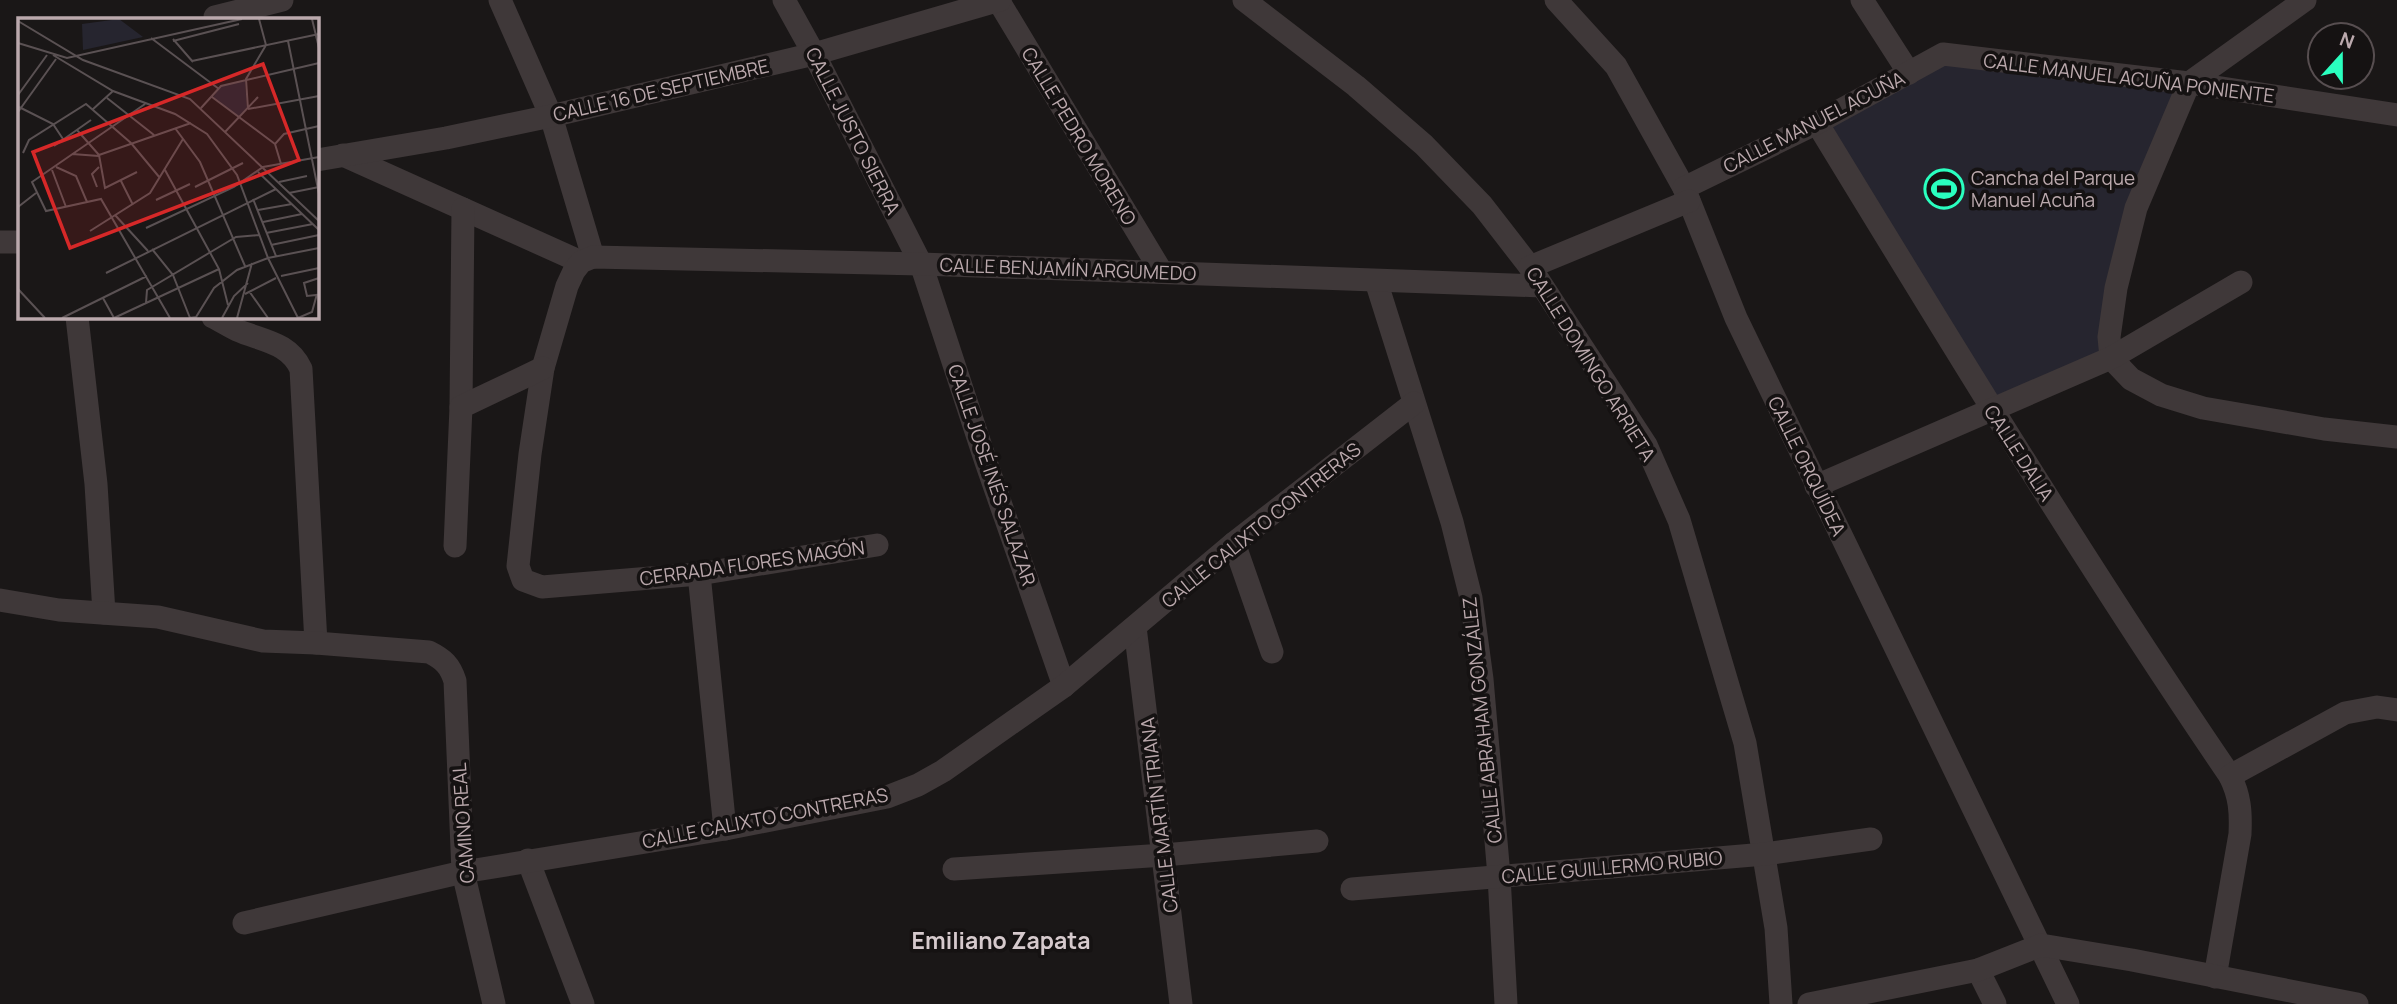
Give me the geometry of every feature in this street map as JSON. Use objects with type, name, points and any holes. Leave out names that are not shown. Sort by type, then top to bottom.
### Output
[{"type":"street","points":[[215,18],[282,0]]},
{"type":"street","points":[[500,0],[551,117],[587,260]]},
{"type":"street","name":"CALLE JUSTO SIERRA","points":[[784,0],[921,264]]},
{"type":"street","name":"CALLE 16 DE SEPTIEMBRE","points":[[318,160],[551,117],[814,54],[998,0]]},
{"type":"street","name":"CALLE PEDRO MORENO","points":[[998,0],[1161,271]]},
{"type":"street","name":"CALLE DOMINGO ARRIETA","points":[[1244,0],[1356,86],[1424,145],[1482,205],[1536,276],[1646,445],[1679,520],[1745,743],[1776,928],[1781,1004]]},
{"type":"street","name":"CALLE ORQUÍDEA","points":[[1556,0],[1616,66],[1684,198],[1736,318],[1816,486],[2037,946],[2068,1004]]},
{"type":"street","points":[[1862,0],[1909,73]]},
{"type":"street","points":[[2305,0],[2189,83],[2136,208],[2116,288],[2109,337],[2111,358],[2130,379],[2161,396],[2203,408],[2324,429],[2397,437]]},
{"type":"street","name":"CALLE MANUEL ACUÑA","points":[[1536,276],[1645,220],[1943,54]]},
{"type":"street","name":"CALLE MANUEL ACUÑA PONIENTE","points":[[1943,54],[2189,83],[2397,115]]},
{"type":"street","name":"CALLE DALIA","points":[[1817,123],[1991,410],[2230,776],[2239,794],[2240,834],[2215,977]]},
{"type":"street","points":[[343,155],[463,209],[587,260]]},
{"type":"street","points":[[455,546],[461,407],[463,209]]},
{"type":"street","points":[[0,242],[18,242]]},
{"type":"street","points":[[461,407],[543,368],[567,286],[574,271],[587,260]]},
{"type":"street","name":"CALLE BENJAMÍN ARGUMEDO","points":[[587,260],[921,264],[1376,281],[1536,276]]},
{"type":"street","name":"CALLE JOSÉ INÉS SALAZAR","points":[[921,264],[1064,686]]},
{"type":"street","name":"CALLE ABRAHAM GONZÁLEZ","points":[[1376,281],[1452,522],[1471,598],[1482,679],[1499,876],[1506,1004]]},
{"type":"street","points":[[1816,486],[2111,358],[2241,282]]},
{"type":"street","points":[[77,318],[96,484],[104,613]]},
{"type":"street","points":[[0,600],[59,610],[159,618],[263,641],[316,643],[301,369],[292,353],[283,346],[238,330],[215,318]]},
{"type":"street","name":"CERRADA FLORES MAGÓN","points":[[543,368],[530,454],[518,566],[523,580],[542,587],[699,574],[877,545]]},
{"type":"street","name":"CALLE CALIXTO CONTRERAS","points":[[244,923],[463,872],[725,829],[887,797],[918,785],[943,771],[1064,686],[1234,543],[1414,403]]},
{"type":"street","points":[[1234,543],[1272,652]]},
{"type":"street","points":[[699,574],[725,829]]},
{"type":"street","name":"CALLE MARTÍN TRIANA","points":[[1135,627],[1181,1004]]},
{"type":"street","name":"CAMINO REAL","points":[[316,643],[429,652],[451,668],[455,681],[463,872],[494,1004]]},
{"type":"street","points":[[2230,776],[2345,713],[2360,708],[2377,707],[2397,710]]},
{"type":"street","name":"CALLE GUILLERMO RUBIO","points":[[1352,889],[1765,854],[1871,838]]},
{"type":"street","points":[[954,869],[1164,855],[1317,841]]},
{"type":"street","points":[[528,860],[583,1004]]},
{"type":"street","points":[[1809,1004],[1986,967],[2037,946],[2357,1004]]},
{"type":"street","points":[[1986,967],[1995,1004]]},
{"type":"shaded area","points":[[1944,61],[2178,90],[2103,350],[1993,402],[1826,125]]},
{"type":"place","name":"Cancha del Parque Manuel Acuña","points":[[1944,189]]},
{"type":"district","name":"Emiliano Zapata","points":[[1001,941]]}]
